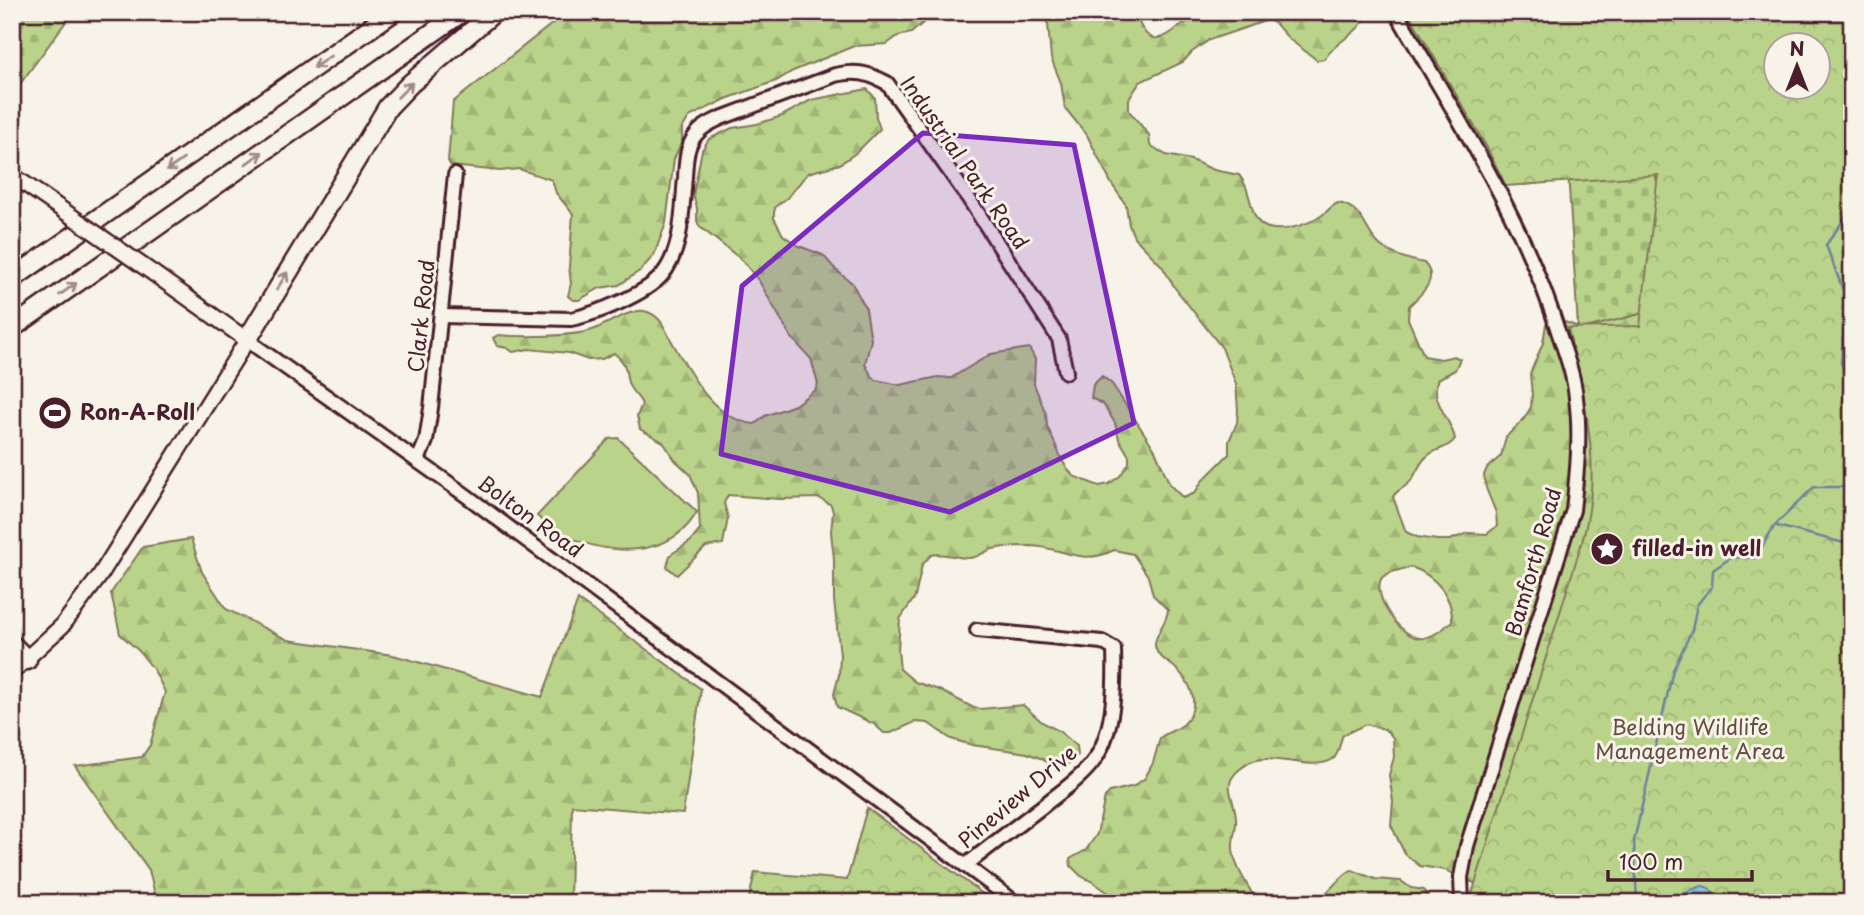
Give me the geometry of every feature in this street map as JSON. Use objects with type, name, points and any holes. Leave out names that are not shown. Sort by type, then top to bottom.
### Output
[{"type":"highway","points":[[12,279],[393,12]]},
{"type":"highway","points":[[12,328],[462,12]]},
{"type":"highway","points":[[247,340],[388,107],[410,84],[494,12]]},
{"type":"highway","points":[[12,269],[38,261]]},
{"type":"highway","points":[[12,645],[27,660]]},
{"type":"main road","name":"Bolton Road","points":[[12,175],[247,340]]},
{"type":"main road","points":[[12,672],[73,613],[99,577],[247,340]]},
{"type":"street","name":"Bamforth Road","points":[[1396,12],[1464,128],[1536,269],[1553,313],[1576,397],[1579,458],[1573,510],[1467,846],[1461,877],[1462,903]]},
{"type":"street","name":"Industrial Park Road","points":[[441,316],[571,319],[592,314],[646,287],[661,275],[671,260],[677,242],[687,153],[694,136],[706,125],[721,118],[835,75],[853,71],[870,74],[887,83],[967,196],[1059,339],[1066,372]]},
{"type":"street","name":"Clark Road","points":[[418,460],[428,430],[455,175]]},
{"type":"street","name":"Bolton Road","points":[[247,340],[418,460],[1016,903]]},
{"type":"street","name":"Pineview Drive","points":[[966,865],[1068,786],[1094,760],[1110,721],[1114,664],[1114,649],[1102,642],[977,630]]},
{"type":"highlighted area","points":[[923,133],[1074,145],[1134,423],[950,512],[721,454],[742,286]]},
{"type":"green space","points":[[12,12],[73,12],[12,95]]},
{"type":"green space","points":[[567,12],[936,12],[911,33],[898,36],[887,44],[854,46],[689,117],[682,129],[682,141],[674,159],[666,223],[654,255],[641,270],[619,285],[600,288],[579,300],[573,300],[568,296],[571,283],[569,267],[573,214],[556,193],[552,180],[519,169],[500,171],[451,166],[448,161],[453,102]]},
{"type":"green space","points":[[1044,12],[1134,12],[1146,34],[1155,38],[1169,34],[1184,23],[1219,12],[1367,12],[1360,26],[1324,59],[1317,60],[1289,39],[1275,23],[1268,20],[1209,40],[1183,62],[1140,82],[1129,99],[1129,111],[1149,135],[1150,145],[1166,155],[1239,175],[1255,216],[1268,228],[1299,226],[1318,218],[1338,203],[1347,205],[1359,215],[1375,241],[1385,249],[1401,257],[1424,263],[1430,275],[1429,281],[1423,292],[1409,306],[1408,319],[1424,356],[1441,359],[1454,356],[1460,359],[1455,370],[1438,379],[1436,387],[1438,402],[1455,439],[1426,457],[1410,482],[1393,497],[1406,532],[1417,537],[1450,540],[1468,533],[1487,534],[1497,526],[1496,513],[1484,475],[1487,468],[1501,456],[1506,437],[1524,419],[1531,407],[1530,374],[1543,343],[1546,324],[1560,321],[1582,329],[1651,311],[1654,171],[1524,185],[1507,177],[1496,169],[1406,12],[1852,12],[1852,903],[1630,903],[1481,886],[1445,870],[1420,866],[1405,854],[1391,825],[1393,801],[1389,775],[1394,757],[1393,738],[1384,729],[1366,724],[1343,735],[1337,754],[1326,762],[1309,764],[1260,759],[1248,763],[1234,775],[1230,792],[1236,818],[1234,857],[1257,903],[1123,903],[1081,876],[1071,866],[1070,859],[1086,850],[1097,834],[1105,797],[1110,792],[1134,786],[1145,778],[1153,763],[1160,738],[1184,724],[1189,717],[1193,701],[1185,679],[1156,650],[1156,637],[1168,610],[1153,595],[1148,576],[1133,554],[1114,550],[1092,557],[1042,547],[1012,546],[990,550],[972,558],[931,555],[922,565],[915,597],[900,619],[900,669],[915,682],[939,690],[974,708],[1023,705],[1077,746],[1078,755],[1061,770],[1027,753],[951,739],[928,723],[915,722],[891,733],[884,733],[874,724],[837,707],[834,694],[840,655],[834,600],[831,532],[833,512],[831,505],[819,498],[779,499],[728,495],[724,503],[728,518],[723,544],[706,547],[677,575],[667,567],[670,555],[691,541],[700,530],[698,493],[690,474],[675,460],[663,442],[640,429],[637,416],[642,404],[628,384],[620,359],[614,353],[602,359],[588,360],[569,353],[529,349],[513,352],[497,346],[493,338],[498,335],[575,334],[595,329],[626,314],[644,311],[661,322],[704,393],[727,414],[740,421],[755,424],[765,416],[795,405],[815,390],[818,384],[811,359],[791,337],[759,281],[742,260],[700,227],[693,195],[702,150],[709,139],[732,128],[782,116],[811,100],[867,89],[875,98],[880,129],[857,152],[840,164],[808,173],[787,198],[776,206],[774,218],[783,235],[799,246],[823,255],[852,283],[866,309],[871,340],[865,364],[876,380],[900,385],[938,377],[951,378],[991,354],[1029,348],[1035,359],[1034,384],[1046,414],[1047,426],[1063,462],[1073,476],[1099,486],[1109,484],[1120,476],[1129,463],[1129,456],[1119,439],[1115,423],[1103,404],[1091,398],[1093,385],[1102,376],[1112,384],[1155,450],[1170,485],[1183,498],[1195,493],[1202,481],[1229,454],[1229,441],[1237,423],[1238,410],[1236,384],[1222,348],[1175,288],[1162,266],[1134,237],[1126,205],[1111,183],[1087,135],[1065,108],[1061,83],[1051,58]],"holes":[[[1411,567],[1434,581],[1446,595],[1452,621],[1435,634],[1424,638],[1415,637],[1398,625],[1385,606],[1379,587],[1381,579],[1390,573]]]},
{"type":"green space","name":"Belding Wildlife Management Area","points":[[1408,12],[1852,12],[1852,903],[1469,903],[1582,542],[1588,514],[1591,487],[1589,435],[1568,328],[1640,326],[1658,175],[1506,186],[1486,146]]},
{"type":"green space","points":[[1654,171],[1661,196],[1651,311],[1582,329],[1578,327],[1568,172]]},
{"type":"green space","points":[[618,438],[697,512],[683,530],[665,542],[620,550],[597,546],[554,529],[537,516],[609,439]]},
{"type":"green space","points":[[191,539],[202,572],[226,609],[288,640],[393,655],[542,697],[578,600],[701,689],[683,814],[572,805],[570,903],[157,903],[149,870],[75,766],[142,757],[150,745],[165,692],[154,670],[139,651],[120,634],[111,593],[143,547]]},
{"type":"green space","points":[[867,808],[995,903],[748,903],[755,872],[847,880]]},
{"type":"green space","points":[[1352,870],[1375,879],[1401,881],[1411,888],[1424,890],[1429,901],[1317,903]]},
{"type":"water","points":[[1703,886],[1713,893],[1711,903],[1630,903],[1644,899],[1671,899]]},
{"type":"waterway","points":[[1852,208],[1826,245],[1846,298],[1841,363],[1852,392]]},
{"type":"waterway","points":[[1637,903],[1634,841],[1673,670],[1692,630],[1697,605],[1712,586],[1713,570],[1732,557],[1755,558],[1775,525],[1814,487],[1852,485]]},
{"type":"waterway","points":[[1777,526],[1852,545]]},
{"type":"place","name":"Ron-A-Roll","points":[[55,413]]},
{"type":"place","name":"filled-in well","points":[[1607,549]]}]
